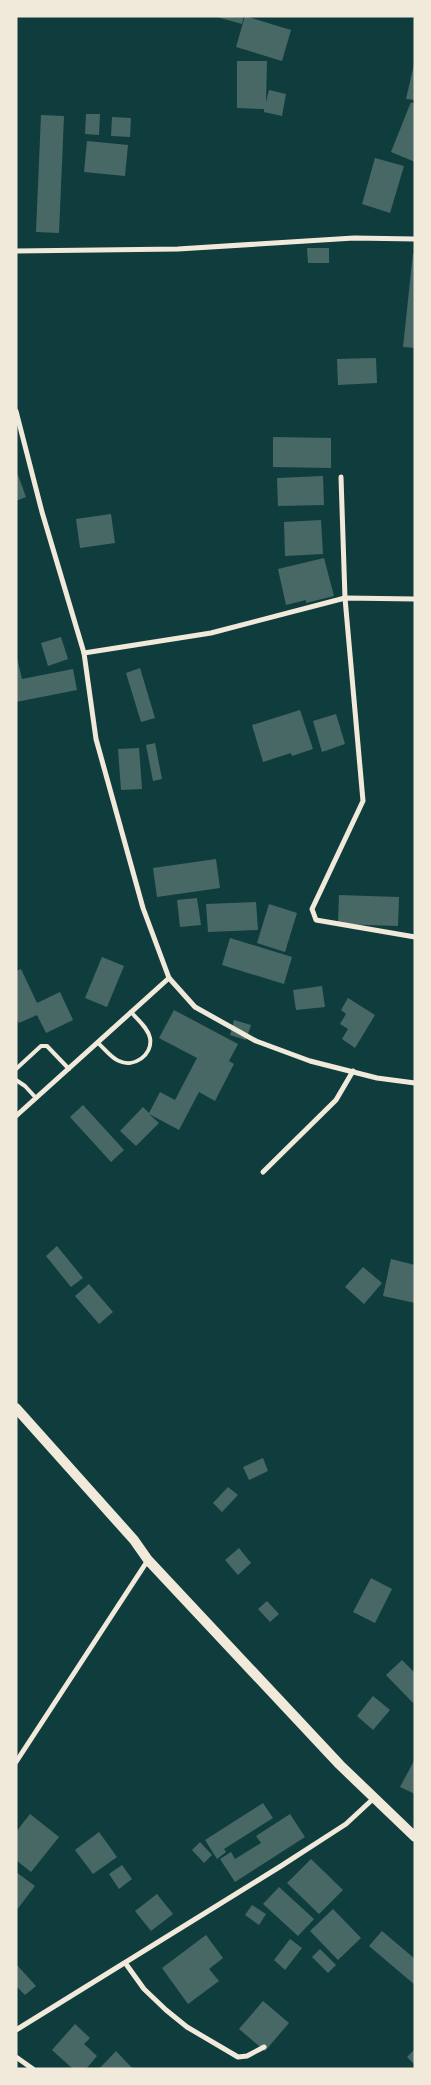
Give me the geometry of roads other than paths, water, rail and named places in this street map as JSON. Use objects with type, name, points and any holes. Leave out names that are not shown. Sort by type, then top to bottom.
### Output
[{"type":"main road","points":[[16,1408],[134,1540],[148,1560],[340,1765],[415,1837]]},
{"type":"street","points":[[16,251],[178,249],[354,238],[415,239]]},
{"type":"street","points":[[16,411],[42,512],[84,653],[96,739],[143,908],[169,978],[195,1007],[256,1041],[310,1061],[377,1078],[415,1083]]},
{"type":"street","points":[[341,477],[344,598],[363,801],[312,909],[313,916],[316,920],[415,937]]},
{"type":"street","points":[[84,653],[211,633],[344,598],[415,599]]},
{"type":"street","points":[[16,1116],[169,978]]},
{"type":"street","points":[[262,1172],[336,1100],[353,1071]]},
{"type":"street","points":[[16,1762],[148,1560]]},
{"type":"street","points":[[16,2030],[126,1964],[346,1824],[374,1798]]},
{"type":"street","points":[[126,1964],[144,1989],[187,2027],[238,2057],[247,2056],[264,2047]]},
{"type":"street","points":[[16,2057],[33,2069]]},
{"type":"lane","points":[[98,1043],[118,1061],[131,1064],[145,1056],[150,1048],[150,1038],[147,1030],[131,1012]]},
{"type":"lane","points":[[16,1069],[41,1046],[47,1046],[69,1069]]},
{"type":"lane","points":[[16,1080],[25,1086],[36,1098]]}]
